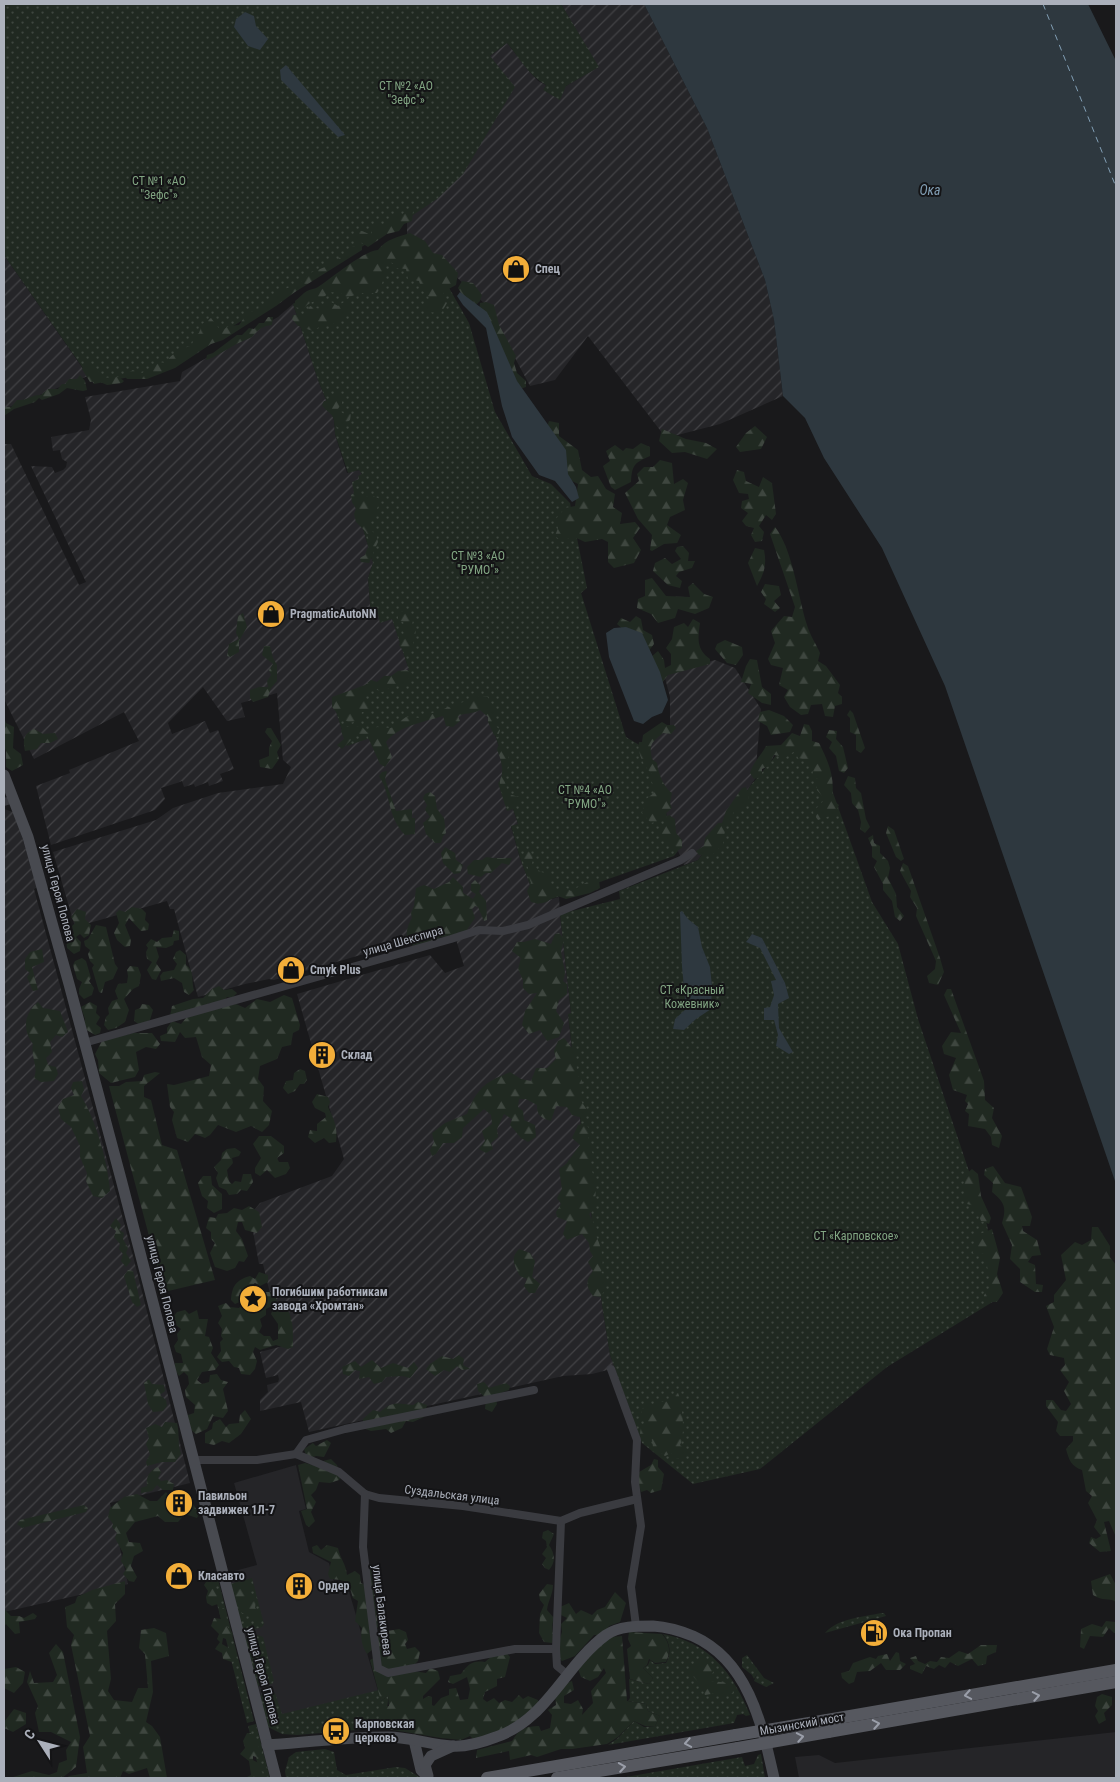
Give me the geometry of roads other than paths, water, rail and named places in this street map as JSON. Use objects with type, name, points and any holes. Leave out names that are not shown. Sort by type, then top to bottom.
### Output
[{"type":"main road","name":"Мызинский мост","points":[[487,1778],[737,1741],[1108,1679],[1116,1670]]},
{"type":"main road","name":"Мызинский мост","points":[[557,1778],[737,1741]]},
{"type":"street","name":"улица Героя Попова","points":[[4,775],[9,800],[28,837],[121,1179],[276,1778]]},
{"type":"street","name":"улица Шекспира","points":[[84,1043],[479,930],[503,931],[528,925],[681,860],[692,853]]},
{"type":"street","points":[[611,1369],[637,1440],[635,1482],[641,1526],[631,1587],[636,1626]]},
{"type":"street","points":[[193,1460],[257,1460],[296,1454],[306,1440],[346,1429],[534,1390]]},
{"type":"street","name":"Суздальская улица","points":[[296,1454],[339,1472],[365,1494],[379,1498],[462,1506],[561,1522]]},
{"type":"street","name":"улица Балакирева","points":[[365,1494],[363,1547],[378,1668],[388,1673],[515,1649],[556,1649]]},
{"type":"street","points":[[568,1675],[558,1666],[556,1649],[561,1522],[580,1513],[637,1500]]},
{"type":"street","points":[[268,1745],[390,1737],[453,1746],[476,1743],[498,1737],[542,1707],[591,1647],[608,1634],[622,1628],[664,1626],[701,1640],[724,1656],[747,1689],[758,1714],[774,1778]]},
{"type":"street","points":[[414,1740],[421,1770],[429,1777]]},
{"type":"street","points":[[429,1777],[425,1765],[431,1756],[453,1746]]},
{"type":"water","name":"Ока","points":[[644,4],[1088,4],[1116,61],[1116,1184],[945,686],[882,548],[824,458],[805,418],[783,396],[774,320],[765,280],[707,128]]},
{"type":"water","points":[[245,12],[254,16],[256,26],[268,39],[260,50],[248,46],[234,27],[236,19]]},
{"type":"water","points":[[286,65],[345,135],[338,137],[281,80],[280,70]]},
{"type":"water","points":[[460,292],[487,312],[517,381],[566,450],[568,474],[576,487],[579,498],[572,502],[555,481],[539,475],[512,437],[502,406],[486,328],[463,305],[457,296]]},
{"type":"water","points":[[626,627],[642,633],[660,672],[668,700],[662,713],[652,717],[643,724],[634,721],[609,657],[606,633],[614,628]]},
{"type":"water","points":[[682,911],[698,927],[702,947],[710,967],[712,986],[711,1009],[684,1030],[673,1029],[675,1019],[686,1009],[682,967],[680,912]]},
{"type":"water","points":[[752,934],[762,938],[785,983],[789,998],[778,1004],[779,1028],[793,1052],[789,1054],[776,1046],[778,1035],[774,1020],[764,1020],[764,1008],[770,1007],[774,995],[771,981],[776,980],[760,948],[746,942]]},
{"type":"place","name":"Спец","points":[[516,269]]},
{"type":"place","name":"PragmaticAutoNN","points":[[271,614]]},
{"type":"place","name":"Cmyk Plus","points":[[291,970]]},
{"type":"place","name":"Склад","points":[[322,1055]]},
{"type":"place","name":"Погибшим работникам завода «Хромтан»","points":[[253,1299]]},
{"type":"place","name":"Павильон задвижек 1Л-7","points":[[179,1503]]},
{"type":"place","name":"Класавто","points":[[179,1576]]},
{"type":"place","name":"Ордер","points":[[299,1586]]},
{"type":"place","name":"Ока Пропан","points":[[874,1633]]},
{"type":"place","name":"Карповская церковь","points":[[336,1731]]},
{"type":"park label","name":"СТ №2 «АО \"Зефс\"»","points":[[406,93]]},
{"type":"park label","name":"СТ №1 «АО \"Зефс\"»","points":[[159,188]]},
{"type":"park label","name":"СТ №3 «АО \"РУМО\"»","points":[[478,563]]},
{"type":"park label","name":"СТ №4 «АО \"РУМО\"»","points":[[585,797]]},
{"type":"park label","name":"СТ «Красный Кожевник»","points":[[692,997]]},
{"type":"park label","name":"СТ «Карповское»","points":[[856,1236]]}]
